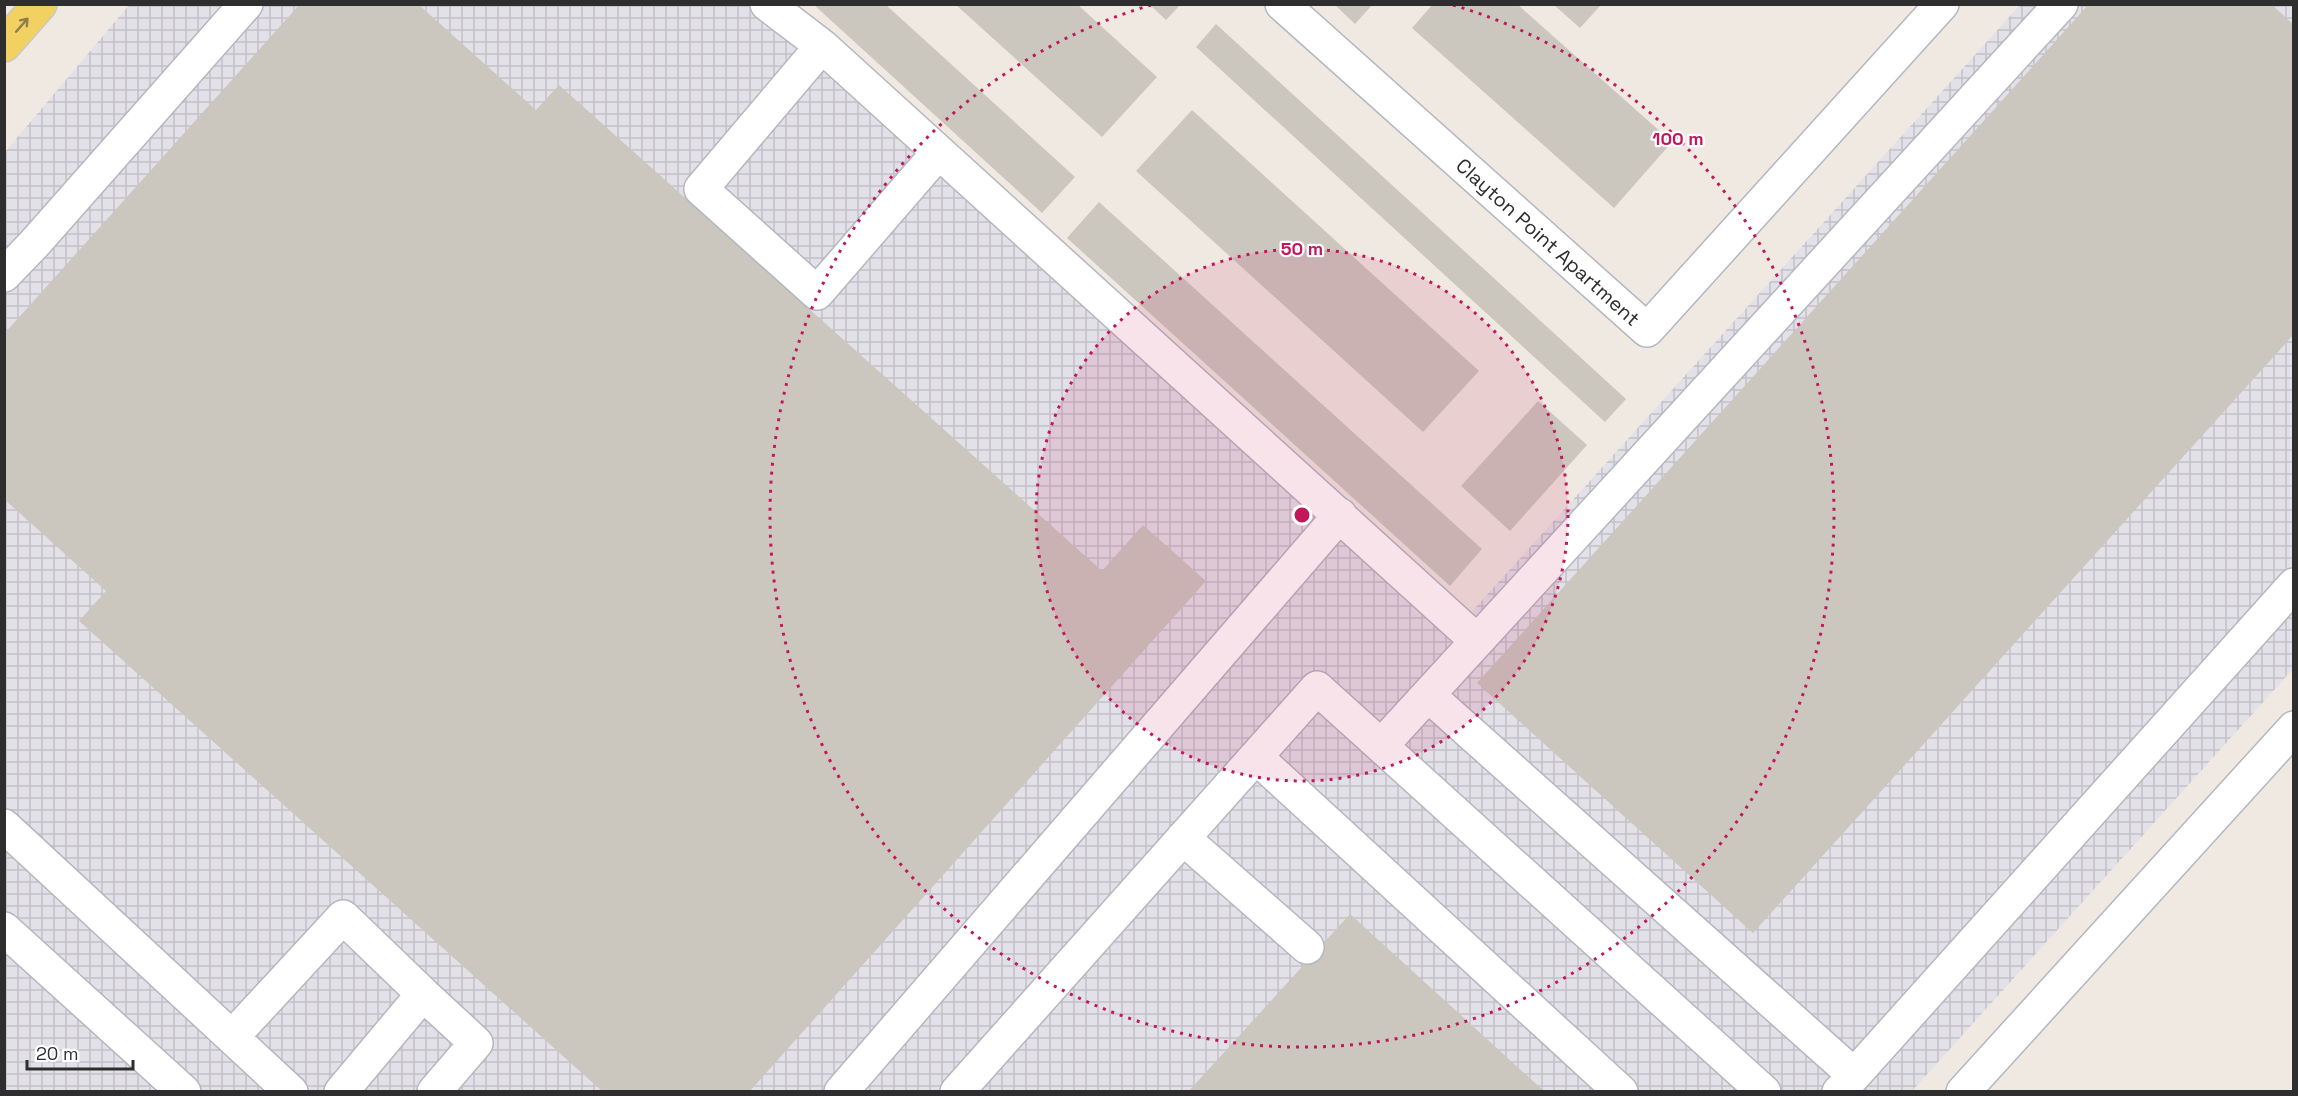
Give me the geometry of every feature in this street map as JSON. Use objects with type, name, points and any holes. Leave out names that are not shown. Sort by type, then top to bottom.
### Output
[{"type":"main road","points":[[4,45],[40,4]]},
{"type":"lane","points":[[4,275],[246,4]]},
{"type":"lane","points":[[767,4],[822,46],[1477,641]]},
{"type":"lane","name":"Clayton Point Apartment","points":[[1282,4],[1647,330],[1942,4]]},
{"type":"lane","points":[[1381,746],[2061,4]]},
{"type":"lane","points":[[822,46],[701,189],[817,293],[938,153]]},
{"type":"lane","points":[[841,1092],[1340,515]]},
{"type":"lane","points":[[1428,695],[1846,1083],[2294,585]]},
{"type":"lane","points":[[957,1092],[1317,688],[1764,1092]]},
{"type":"lane","points":[[1964,1092],[2294,728]]},
{"type":"lane","points":[[1256,757],[1621,1092]]},
{"type":"lane","points":[[4,826],[291,1092]]},
{"type":"lane","points":[[1183,838],[1306,947]]},
{"type":"lane","points":[[232,1037],[343,917],[476,1043],[434,1092]]},
{"type":"lane","points":[[4,929],[184,1092]]},
{"type":"lane","points":[[341,1092],[423,994]]},
{"type":"shaded area","points":[[129,5],[787,5],[1466,618],[2020,5],[2293,5],[2293,669],[1912,1091],[5,1092],[5,152]]},
{"type":"building","points":[[300,4],[418,4],[536,110],[559,85],[1102,571],[1143,525],[1206,581],[749,1092],[603,1092],[79,621],[106,591],[4,499],[4,334]]},
{"type":"building","points":[[813,4],[885,4],[1075,177],[1042,213]]},
{"type":"building","points":[[955,4],[1077,4],[1157,77],[1102,137]]},
{"type":"building","points":[[1149,4],[1181,4],[1166,20]]},
{"type":"building","points":[[1334,4],[1373,4],[1355,24]]},
{"type":"building","points":[[1433,4],[1517,4],[1672,142],[1614,208],[1412,28]]},
{"type":"building","points":[[2089,4],[2271,4],[2294,25],[2294,334],[1753,933],[1477,683]]},
{"type":"building","points":[[1554,5],[1601,5],[1580,28]]},
{"type":"building","points":[[1216,24],[1626,399],[1605,422],[1196,47]]},
{"type":"building","points":[[1192,110],[1479,371],[1423,432],[1136,171]]},
{"type":"building","points":[[1099,202],[1482,549],[1450,586],[1067,238]]},
{"type":"building","points":[[1538,401],[1587,445],[1510,531],[1461,486]]},
{"type":"building","points":[[1350,914],[1545,1092],[1188,1092]]}]
